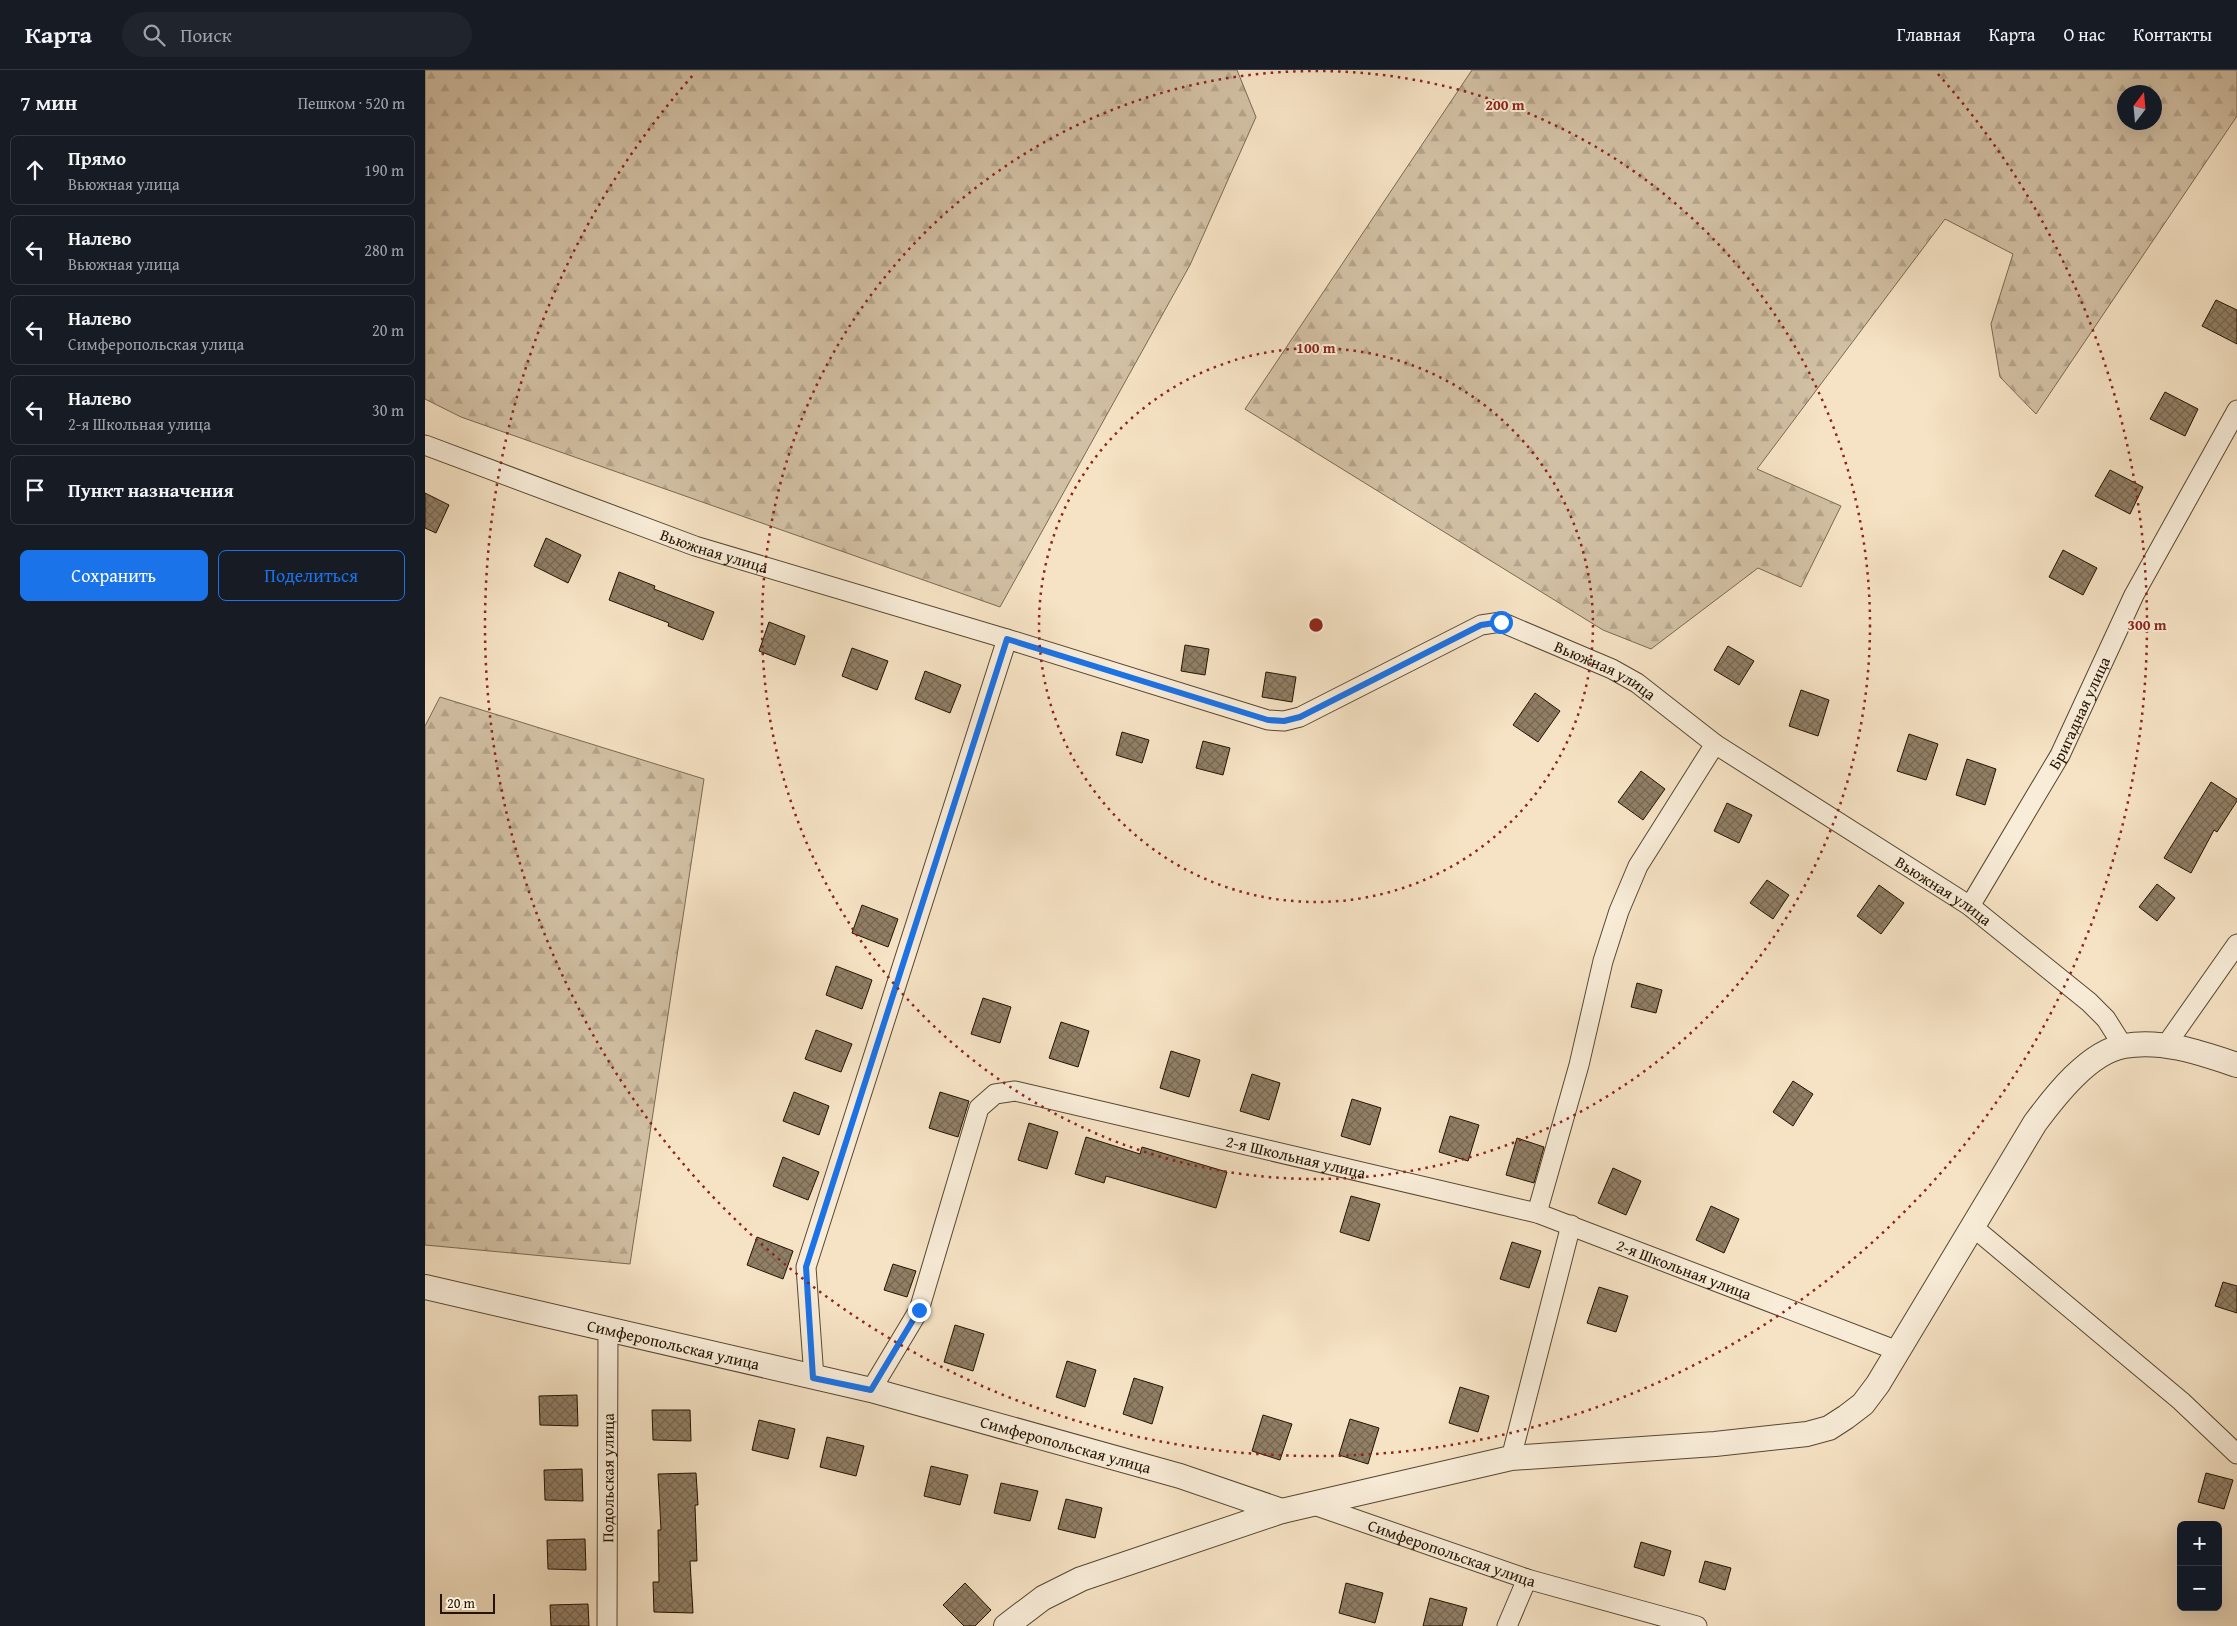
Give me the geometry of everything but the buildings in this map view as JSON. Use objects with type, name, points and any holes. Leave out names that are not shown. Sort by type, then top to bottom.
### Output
[{"type":"street","name":"Бригадная улица","points":[[1969,906],[2061,755],[2134,595],[2237,410]]},
{"type":"street","name":"Вьюжная улица","points":[[425,445],[695,546],[1007,639],[1268,720],[1284,721],[1300,717],[1481,625],[1501,622],[1612,669],[1637,683],[1715,744],[1969,906],[2089,1002],[2105,1019],[2123,1046]]},
{"type":"street","points":[[813,1378],[806,1267],[1007,639]]},
{"type":"street","points":[[1537,1212],[1579,1065],[1603,961],[1619,911],[1638,866],[1715,744]]},
{"type":"street","points":[[2166,1045],[2237,944]]},
{"type":"street","points":[[1314,1505],[1511,1458],[1715,1444],[1807,1434],[1829,1428],[1863,1404],[1879,1384],[2035,1123],[2055,1096],[2093,1061],[2123,1046],[2166,1045],[2209,1055],[2237,1065]]},
{"type":"street","name":"2-я Школьная улица","points":[[871,1390],[919,1310],[979,1108],[995,1094],[1015,1091],[1537,1212],[1898,1351]]},
{"type":"street","points":[[1511,1458],[1571,1225]]},
{"type":"street","points":[[1973,1227],[2181,1401],[2237,1454]]},
{"type":"street","name":"Симферопольская улица","points":[[425,1287],[871,1390],[1180,1476],[1282,1511],[1314,1505],[1527,1579],[1697,1626]]},
{"type":"street","name":"Подольская улица","points":[[607,1626],[608,1330]]},
{"type":"street","points":[[1006,1626],[1043,1598],[1081,1579],[1282,1511]]},
{"type":"street","points":[[1507,1626],[1527,1579]]},
{"type":"green space","points":[[425,70],[1237,70],[1256,117],[1190,265],[1000,607],[461,417],[425,399]]},
{"type":"green space","points":[[1472,70],[2237,70],[2237,116],[2036,414],[2000,377],[1991,324],[2013,254],[1945,219],[1757,469],[1841,506],[1801,587],[1758,568],[1651,649],[1603,630],[1245,409]]},
{"type":"green space","points":[[440,697],[704,779],[630,1264],[425,1245],[425,726]]},
{"type":"route","points":[[919,1310],[871,1390],[813,1378],[806,1267],[1007,639],[1268,720],[1284,721],[1300,717],[1481,625],[1501,622]]}]
